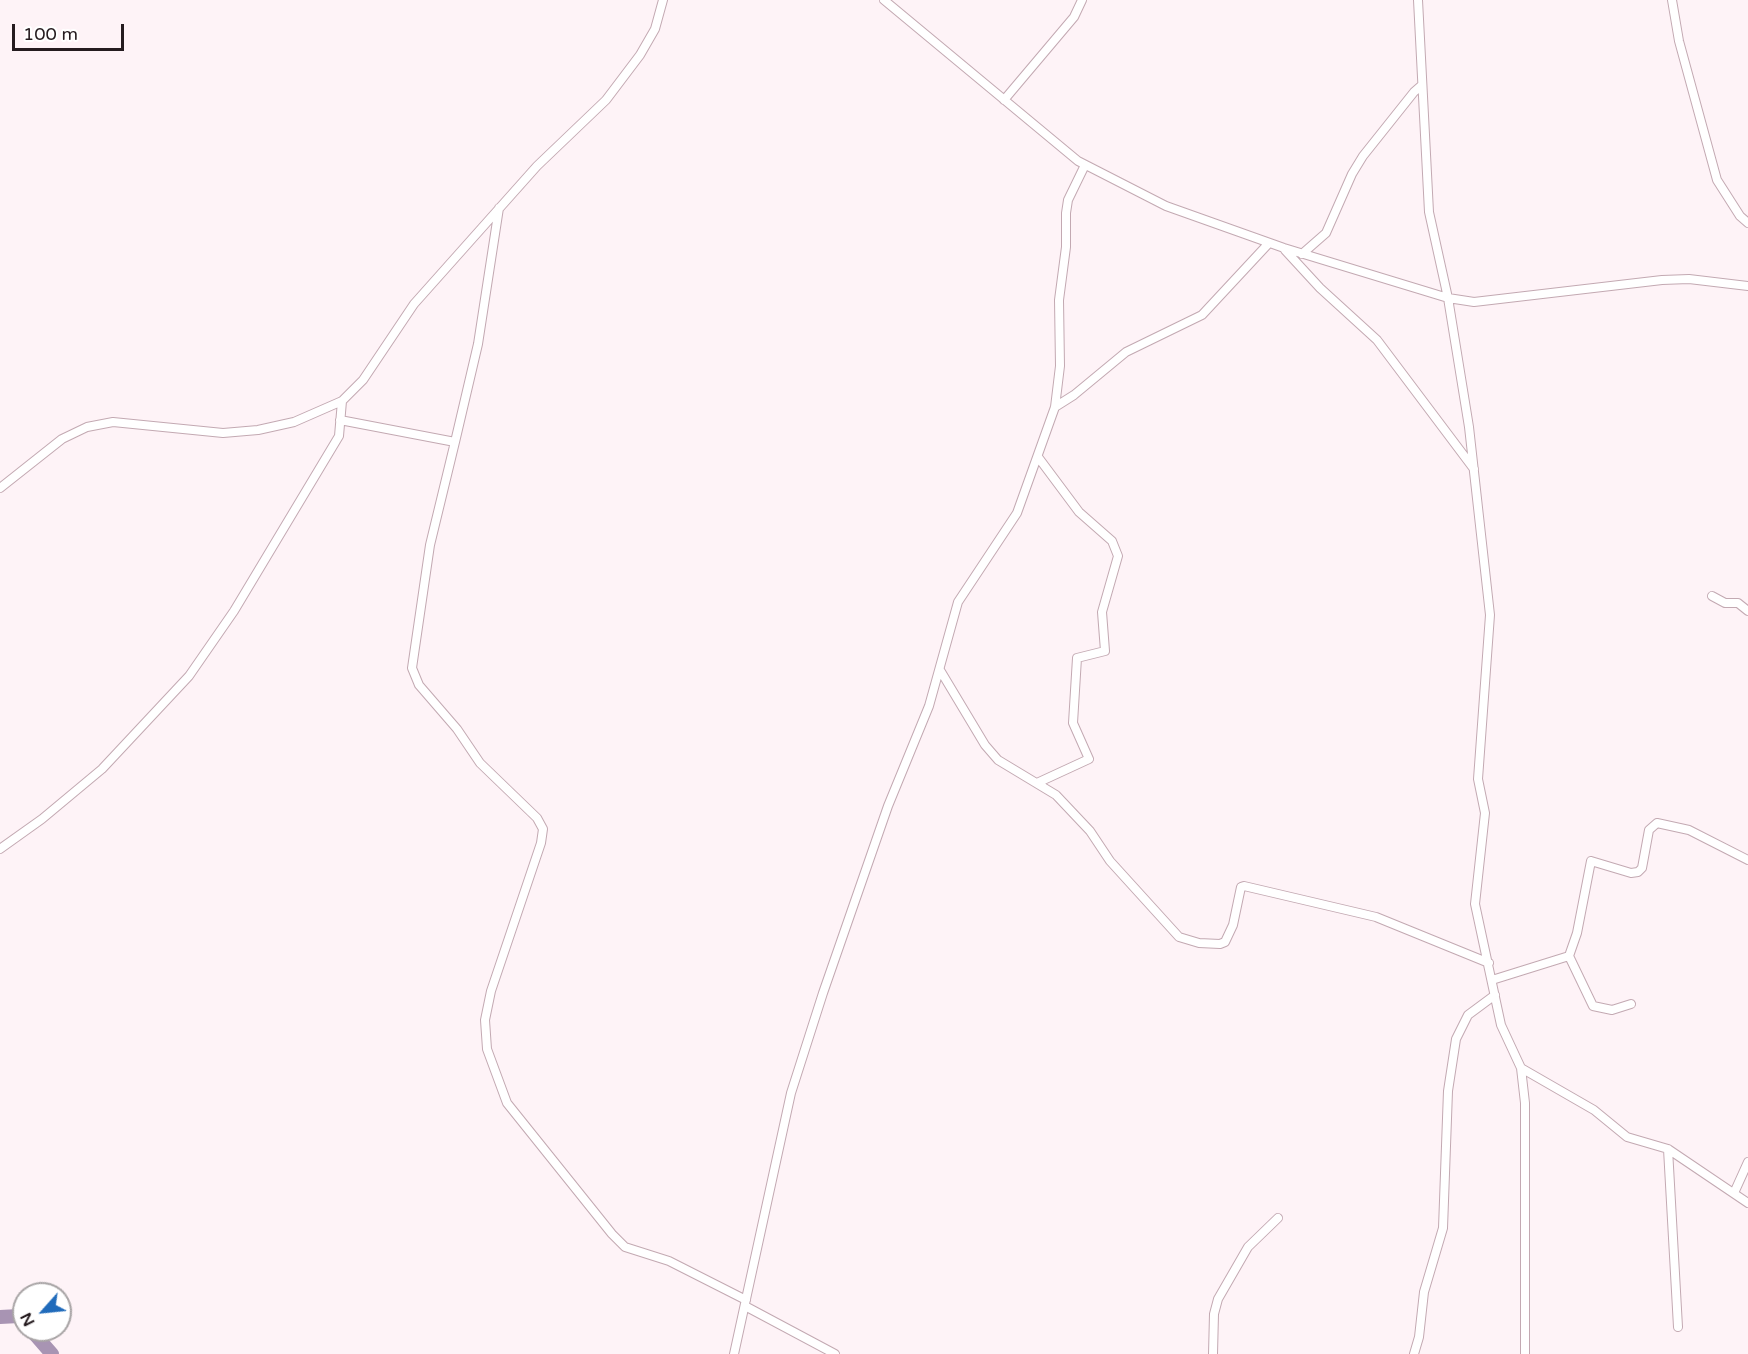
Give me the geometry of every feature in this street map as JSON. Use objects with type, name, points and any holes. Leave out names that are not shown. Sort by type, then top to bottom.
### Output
[{"type":"street","points":[[0,488],[62,440],[87,427],[113,422],[223,433],[258,430],[294,422],[342,401],[363,380],[414,304],[537,166],[606,100],[640,55],[655,29],[663,0]]},
{"type":"street","points":[[884,0],[1085,165],[1166,206],[1302,254],[1448,298],[1474,302],[1662,280],[1689,279],[1748,286]]},
{"type":"street","points":[[1004,100],[1074,17],[1082,0]]},
{"type":"street","points":[[1418,0],[1429,212],[1448,298],[1474,470],[1490,615],[1478,779],[1485,813],[1475,904],[1501,1025],[1521,1068],[1525,1103],[1525,1354]]},
{"type":"street","points":[[1672,0],[1679,41],[1717,180],[1740,216],[1748,223]]},
{"type":"street","points":[[1302,254],[1326,233],[1352,174],[1363,156],[1422,85]]},
{"type":"street","points":[[734,1354],[772,1170],[791,1093],[888,806],[929,706],[958,602],[1017,513],[1055,407],[1060,366],[1059,300],[1066,247],[1066,213],[1068,200],[1085,165]]},
{"type":"street","points":[[499,208],[478,344],[430,545],[412,658],[413,673],[480,763],[537,819],[543,829],[541,843],[491,991],[485,1020],[487,1049],[507,1103],[612,1234],[625,1247],[669,1261],[835,1354]]},
{"type":"street","points":[[1055,407],[1074,395],[1126,352],[1202,315],[1269,243]]},
{"type":"street","points":[[1284,248],[1320,288],[1377,340],[1474,470]]},
{"type":"street","points":[[0,849],[42,819],[102,769],[189,676],[234,611],[339,436],[342,401]]},
{"type":"street","points":[[340,420],[455,442]]},
{"type":"street","points":[[1037,783],[1089,759],[1073,723],[1077,658],[1105,651],[1102,612],[1118,556],[1112,541],[1079,512],[1038,457]]},
{"type":"street","points":[[1712,596],[1725,603],[1738,603],[1748,611]]},
{"type":"street","points":[[940,670],[986,745],[998,760],[1056,795],[1090,831],[1110,861],[1179,937],[1199,943],[1225,942],[1233,925],[1241,887],[1244,886],[1376,918],[1489,963]]},
{"type":"street","points":[[1631,1004],[1612,1010],[1593,1006],[1569,956],[1577,933],[1591,861],[1631,873],[1638,872],[1642,868],[1649,830],[1657,823],[1689,830],[1748,860]]},
{"type":"street","points":[[1492,980],[1569,956]]},
{"type":"street","points":[[1414,1354],[1419,1337],[1424,1292],[1443,1228],[1448,1091],[1456,1039],[1468,1015],[1495,995]]},
{"type":"street","points":[[1521,1068],[1594,1110],[1627,1137],[1668,1149],[1748,1203]]},
{"type":"street","points":[[1668,1149],[1678,1327]]},
{"type":"street","points":[[1734,1193],[1748,1162]]},
{"type":"street","points":[[1212,1354],[1214,1314],[1218,1299],[1248,1247],[1278,1218]]},
{"type":"waterway","points":[[0,1317],[12,1316]]},
{"type":"waterway","points":[[42,1342],[52,1354]]}]
